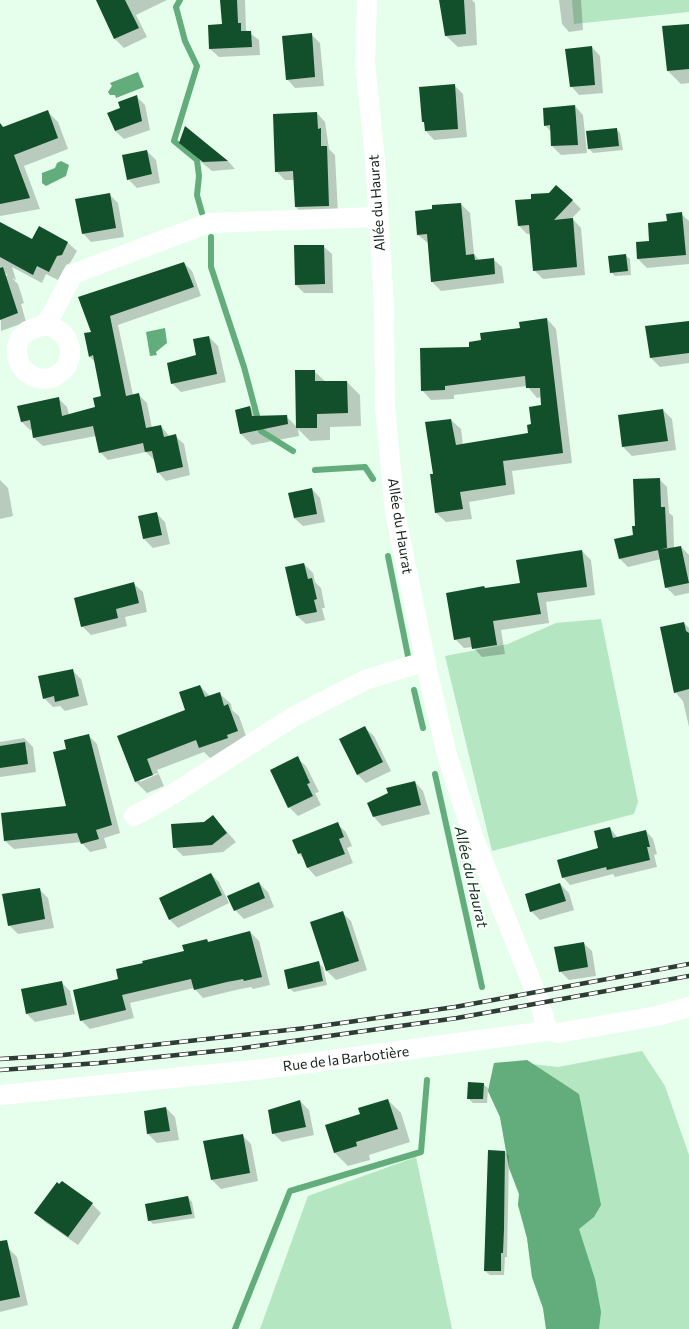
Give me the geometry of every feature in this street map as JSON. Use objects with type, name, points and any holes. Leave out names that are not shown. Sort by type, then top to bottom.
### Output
[{"type":"street","name":"Allée du Haurat","points":[[368,0],[365,62],[375,160],[384,306],[385,407],[395,512],[447,755],[474,839],[540,1003],[547,1031]]},
{"type":"street","points":[[44,325],[51,316],[73,274],[208,223],[378,217]]},
{"type":"street","points":[[134,816],[165,799],[293,717],[365,680],[426,661]]},
{"type":"street","name":"Rue de la Barbotière","points":[[0,1095],[264,1069],[547,1031],[558,1033],[657,1016],[689,1007]]},
{"type":"shaded area","points":[[572,0],[689,0],[689,12],[574,24]]},
{"type":"shaded area","points":[[138,72],[144,87],[116,98],[115,95],[110,95],[108,92],[112,86],[110,83]]},
{"type":"shaded area","points":[[61,161],[69,165],[66,176],[46,186],[42,183],[42,173],[55,168],[57,163]]},
{"type":"shaded area","points":[[165,328],[167,343],[156,352],[157,355],[150,356],[146,332]]},
{"type":"shaded area","points":[[601,619],[638,802],[634,814],[492,851],[445,656],[508,644],[556,623]]},
{"type":"shaded area","points":[[642,1051],[665,1086],[689,1155],[689,1329],[546,1329],[543,1308],[532,1277],[527,1238],[518,1205],[519,1194],[509,1168],[500,1117],[488,1091],[494,1063],[514,1062],[558,1067]]},
{"type":"shaded area","points":[[527,1060],[579,1094],[601,1205],[594,1217],[579,1229],[595,1279],[601,1312],[599,1329],[546,1329],[543,1308],[532,1277],[527,1238],[518,1205],[519,1194],[509,1168],[500,1117],[488,1091],[494,1063]]},
{"type":"shaded area","points":[[416,1157],[452,1329],[260,1329],[308,1196]]},
{"type":"building","points":[[96,0],[125,0],[139,28],[114,39]]},
{"type":"building","points":[[220,0],[237,0],[238,23],[241,23],[241,31],[251,31],[252,47],[209,49],[208,25],[222,24]]},
{"type":"building","points":[[439,0],[464,0],[466,34],[445,36]]},
{"type":"building","points":[[689,24],[689,69],[667,71],[662,26]]},
{"type":"building","points":[[312,33],[315,77],[286,80],[282,36]]},
{"type":"building","points":[[592,46],[595,85],[570,87],[565,49]]},
{"type":"building","points":[[455,84],[458,129],[425,131],[424,122],[422,122],[419,87]]},
{"type":"building","points":[[137,95],[142,121],[115,131],[107,113],[120,108],[118,102]]},
{"type":"building","points":[[575,105],[578,145],[551,146],[550,125],[544,126],[543,108]]},
{"type":"building","points":[[48,110],[58,138],[14,155],[30,198],[0,204],[0,123],[3,127]]},
{"type":"building","points":[[317,112],[318,129],[321,128],[321,146],[327,146],[329,206],[295,207],[293,171],[275,172],[273,114]]},
{"type":"building","points":[[185,126],[228,161],[203,162],[179,143]]},
{"type":"building","points":[[617,128],[619,146],[588,149],[586,131]]},
{"type":"building","points":[[147,150],[152,174],[127,180],[122,155]]},
{"type":"building","points":[[556,185],[573,200],[554,220],[573,218],[577,267],[533,271],[529,225],[518,226],[515,200],[531,199],[531,194],[549,193]]},
{"type":"building","points":[[110,193],[116,228],[82,234],[75,199]]},
{"type":"building","points":[[461,203],[466,255],[474,254],[475,260],[494,258],[495,274],[431,282],[427,234],[417,235],[415,211],[432,209],[432,205]]},
{"type":"building","points":[[682,212],[686,255],[637,259],[636,242],[649,241],[648,223],[667,221],[666,214]]},
{"type":"building","points":[[0,222],[32,239],[39,226],[68,242],[62,255],[57,256],[49,272],[37,266],[33,275],[0,257]]},
{"type":"building","points":[[294,245],[324,245],[325,284],[295,285]]},
{"type":"building","points":[[626,254],[628,271],[610,273],[608,256]]},
{"type":"building","points":[[184,262],[194,287],[110,316],[126,396],[139,393],[146,428],[161,425],[164,437],[176,434],[183,467],[157,473],[152,451],[145,452],[143,443],[99,453],[93,426],[33,438],[30,420],[21,422],[17,406],[59,397],[62,416],[95,407],[93,398],[101,396],[93,355],[89,357],[84,333],[91,332],[78,297]]},
{"type":"building","points":[[3,267],[18,313],[0,320],[0,268]]},
{"type":"building","points":[[547,318],[563,453],[503,461],[506,485],[460,492],[463,509],[435,513],[430,474],[433,474],[425,422],[451,419],[456,445],[528,433],[527,425],[531,424],[529,407],[541,405],[540,388],[526,388],[525,376],[445,386],[445,390],[421,391],[420,348],[469,347],[469,342],[481,340],[480,333],[520,328],[519,322]]},
{"type":"building","points":[[689,321],[689,353],[650,358],[645,326]]},
{"type":"building","points":[[209,336],[217,374],[171,384],[167,363],[196,355],[193,339]]},
{"type":"building","points":[[295,370],[315,370],[315,381],[347,381],[348,413],[317,414],[317,428],[296,428]]},
{"type":"building","points":[[250,406],[252,416],[287,415],[288,424],[240,434],[235,410]]},
{"type":"building","points":[[663,409],[668,441],[622,447],[618,415]]},
{"type":"building","points":[[660,478],[661,507],[665,507],[667,548],[619,559],[614,539],[633,535],[632,526],[635,526],[633,479]]},
{"type":"building","points":[[312,488],[317,514],[294,518],[288,493]]},
{"type":"building","points":[[157,512],[162,535],[143,539],[138,516]]},
{"type":"building","points":[[681,546],[689,583],[665,588],[658,550]]},
{"type":"building","points":[[582,550],[587,587],[537,593],[541,614],[493,621],[497,645],[472,649],[470,637],[454,640],[446,593],[484,586],[485,588],[520,583],[516,560]]},
{"type":"building","points":[[304,563],[308,579],[312,578],[317,599],[314,600],[317,612],[296,616],[285,567]]},
{"type":"building","points":[[134,582],[139,603],[116,609],[118,618],[81,627],[74,598]]},
{"type":"building","points":[[684,622],[686,631],[689,633],[689,689],[674,693],[660,627]]},
{"type":"building","points":[[73,669],[79,696],[55,702],[54,696],[43,699],[38,676]]},
{"type":"building","points":[[200,685],[205,697],[220,692],[224,706],[228,704],[238,731],[227,735],[228,738],[199,748],[196,740],[147,759],[153,775],[135,782],[117,736],[185,710],[179,692]]},
{"type":"building","points":[[365,726],[383,762],[357,775],[339,739]]},
{"type":"building","points":[[89,734],[112,825],[96,830],[99,839],[81,844],[77,833],[4,841],[1,813],[66,806],[53,752],[66,749],[64,740]]},
{"type":"building","points":[[25,742],[28,764],[0,768],[0,746]]},
{"type":"building","points":[[298,756],[310,783],[307,784],[313,796],[288,808],[270,770]]},
{"type":"building","points":[[415,781],[421,805],[373,817],[367,803],[388,793],[386,788]]},
{"type":"building","points":[[213,815],[227,833],[212,845],[173,848],[171,824],[204,822]]},
{"type":"building","points":[[338,822],[344,837],[339,839],[345,854],[307,868],[301,853],[298,854],[292,840]]},
{"type":"building","points":[[610,827],[613,838],[646,830],[650,847],[647,847],[650,860],[607,870],[606,867],[562,878],[557,860],[598,848],[594,831]]},
{"type":"building","points":[[211,873],[222,895],[169,920],[159,898]]},
{"type":"building","points":[[259,882],[265,898],[234,911],[227,896]]},
{"type":"building","points":[[560,883],[566,901],[530,912],[525,894]]},
{"type":"building","points":[[40,888],[45,919],[8,926],[2,894]]},
{"type":"building","points":[[343,911],[359,961],[326,971],[310,922]]},
{"type":"building","points":[[250,931],[262,977],[244,981],[243,979],[227,982],[194,990],[191,979],[122,995],[126,1010],[80,1021],[73,990],[118,979],[116,969],[184,951],[182,945],[207,939],[208,942]]},
{"type":"building","points":[[584,942],[588,967],[559,972],[554,947]]},
{"type":"building","points":[[319,961],[323,981],[288,989],[284,970]]},
{"type":"building","points":[[62,981],[67,1005],[26,1014],[21,989]]},
{"type":"building","points":[[468,1082],[484,1083],[483,1099],[467,1099]]},
{"type":"building","points":[[388,1099],[398,1129],[356,1142],[357,1146],[334,1153],[325,1125],[360,1114],[358,1108]]},
{"type":"building","points":[[300,1100],[306,1127],[272,1134],[268,1110]]},
{"type":"building","points":[[166,1107],[170,1131],[147,1134],[144,1111]]},
{"type":"building","points":[[243,1134],[250,1173],[211,1180],[203,1141]]},
{"type":"building","points":[[488,1150],[505,1151],[504,1229],[503,1253],[501,1253],[501,1271],[484,1271]]},
{"type":"building","points":[[62,1181],[93,1203],[68,1237],[34,1213],[57,1182],[59,1184]]},
{"type":"building","points":[[188,1196],[192,1214],[148,1221],[145,1204]]},
{"type":"building","points":[[7,1240],[20,1297],[0,1301],[0,1241]]},
{"type":"waterway","points":[[180,0],[176,7],[185,41],[197,66],[174,141],[197,160],[199,176],[197,195],[202,213]]},
{"type":"waterway","points":[[211,237],[211,267],[244,367],[261,431],[293,451]]},
{"type":"waterway","points":[[315,470],[365,467],[373,479]]},
{"type":"waterway","points":[[388,556],[408,656]]},
{"type":"waterway","points":[[414,690],[423,728]]},
{"type":"waterway","name":"Allée du Haurat","points":[[435,774],[482,987]]},
{"type":"waterway","points":[[235,1329],[290,1191],[421,1152],[427,1080]]},
{"type":"railway","points":[[0,1059],[63,1055],[306,1028],[455,1007],[689,964]]},
{"type":"railway","points":[[0,1070],[99,1063],[236,1049],[457,1018],[689,976]]}]
